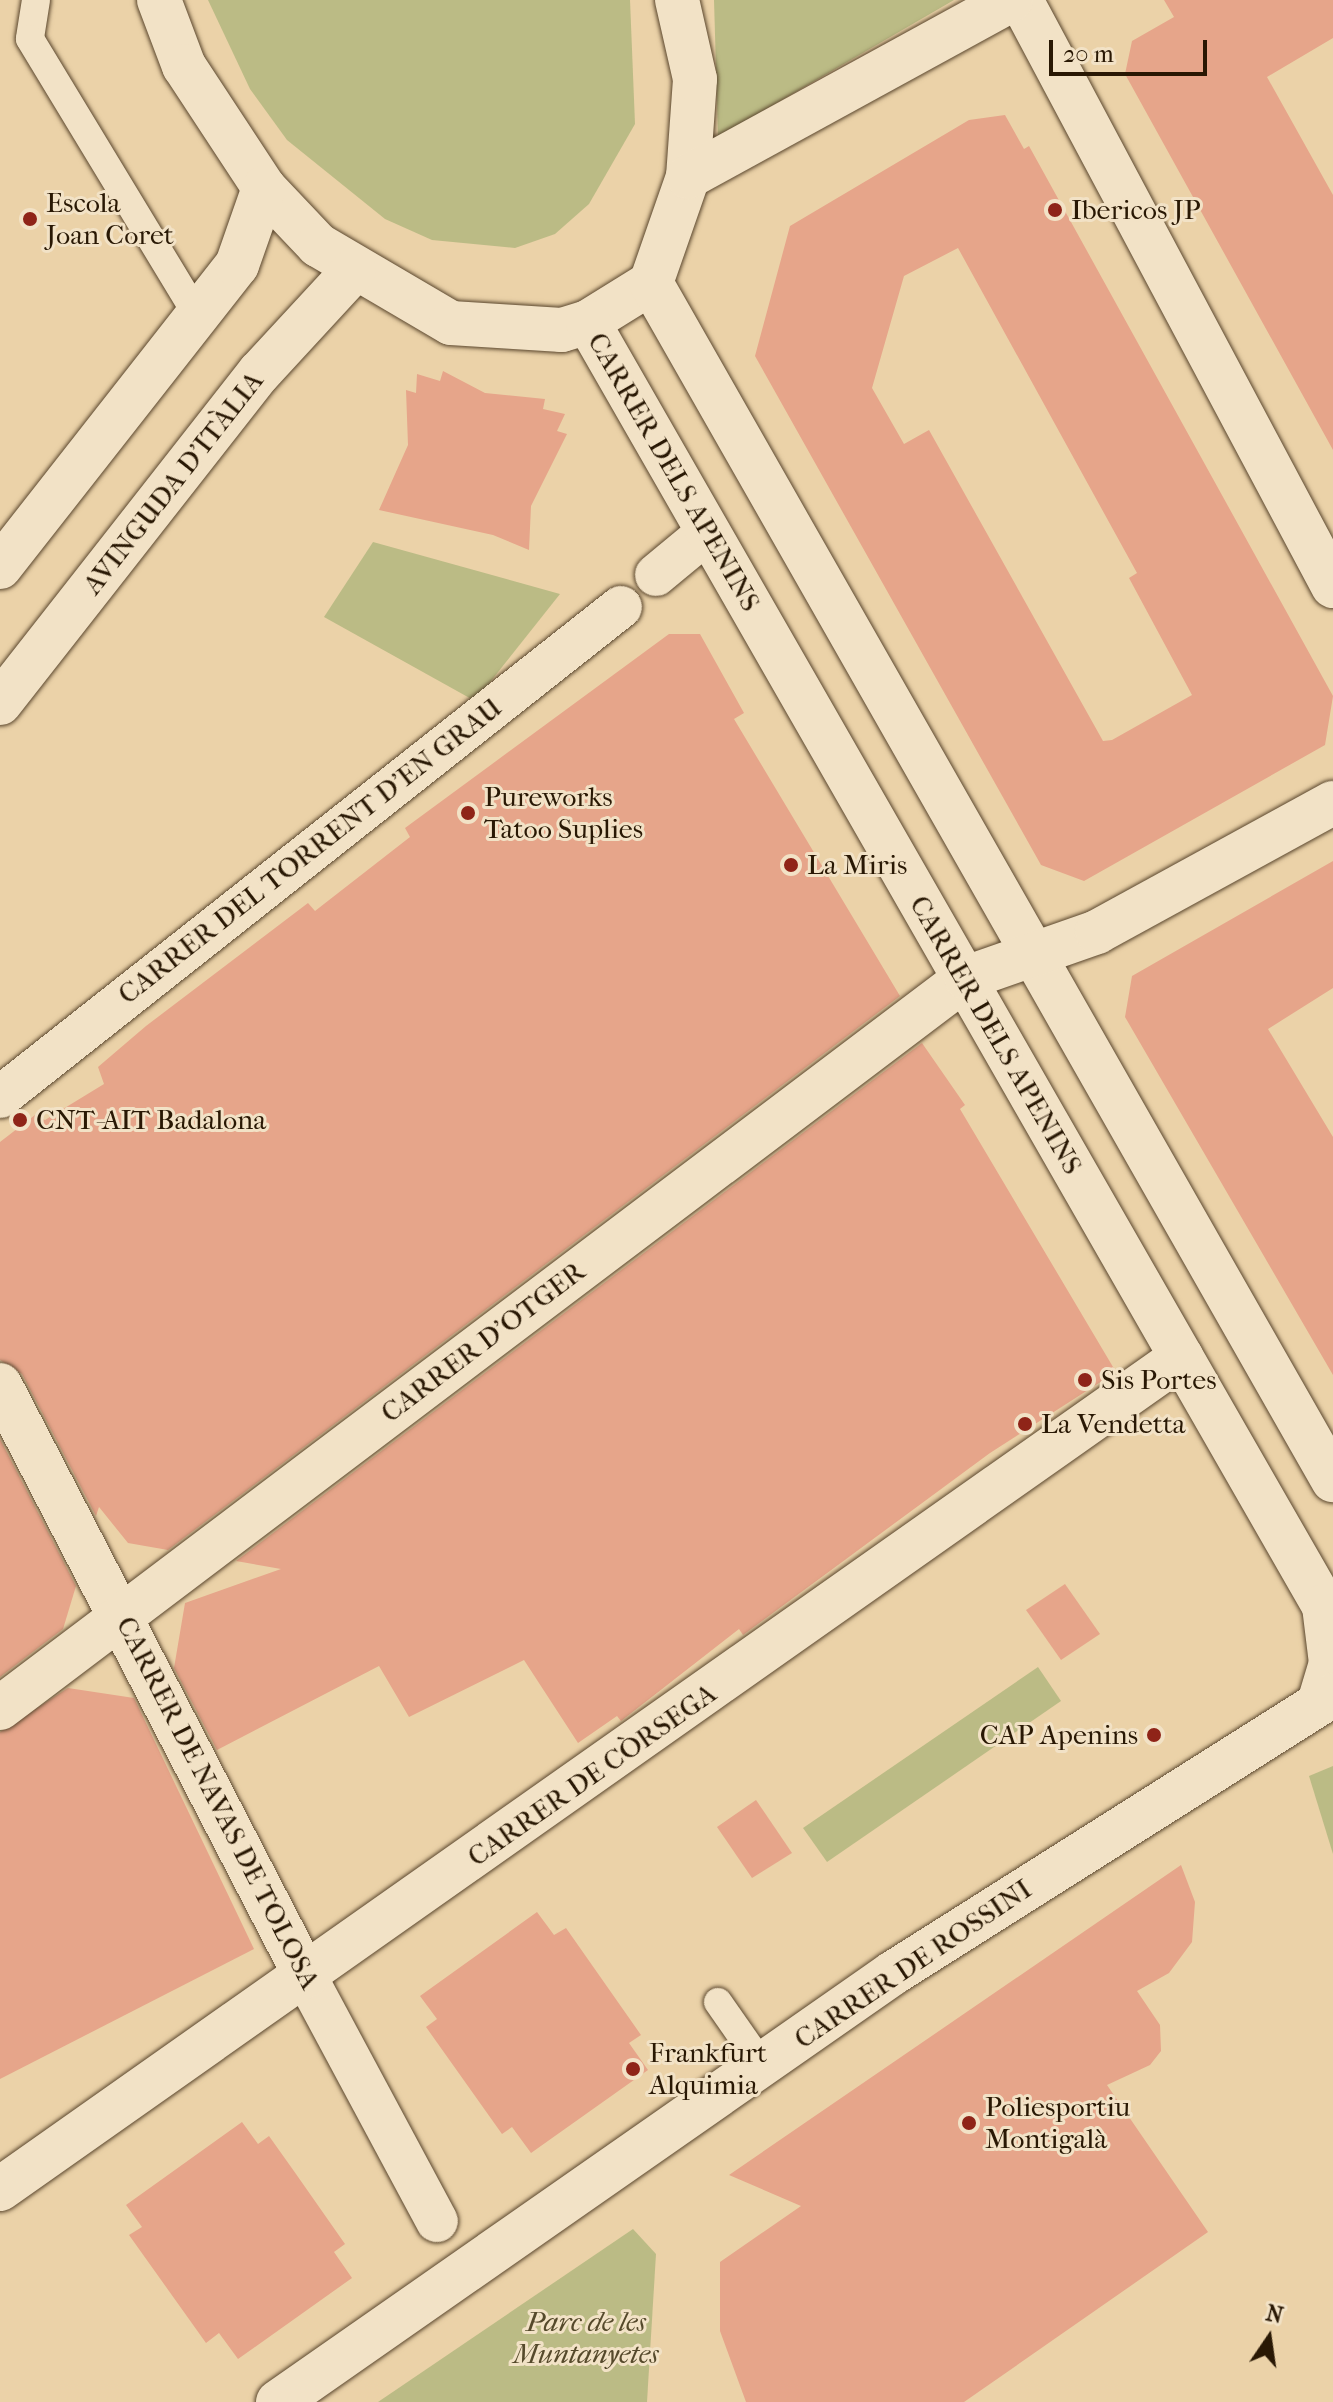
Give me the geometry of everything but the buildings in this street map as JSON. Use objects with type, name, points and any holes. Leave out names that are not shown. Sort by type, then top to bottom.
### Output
[{"type":"street","points":[[159,0],[184,66],[264,188],[318,245],[354,270],[451,323],[562,330],[588,322],[651,283],[688,177],[695,79],[677,0]]},
{"type":"street","points":[[688,177],[1011,0]]},
{"type":"street","points":[[1021,0],[1333,586]]},
{"type":"street","points":[[0,567],[237,265],[264,188]]},
{"type":"street","name":"AVINGUDA D'ITÀLIA","points":[[0,703],[259,373],[354,270]]},
{"type":"street","points":[[651,283],[1333,1480]]},
{"type":"street","name":"CARRER DELS APENINS","points":[[588,322],[1324,1606],[1331,1663],[1326,1699]]},
{"type":"street","points":[[656,575],[708,532]]},
{"type":"street","name":"CARRER DEL TORRENT D'EN GRAU","points":[[0,1097],[621,607]]},
{"type":"street","points":[[966,978],[1038,959],[1333,803]]},
{"type":"street","name":"CARRER D'OTGER","points":[[0,1708],[966,978]]},
{"type":"street","name":"CARRER DE CÒRSEGA","points":[[0,2189],[306,1977],[1181,1357]]},
{"type":"street","name":"CARRER DE NAVAS DE TOLOSA","points":[[0,1385],[122,1613],[306,1977],[437,2221]]},
{"type":"street","name":"CARRER DE ROSSINI","points":[[278,2402],[893,1973],[1326,1699]]},
{"type":"lane","points":[[36,0],[30,39],[197,315]]},
{"type":"lane","points":[[718,2002],[762,2065]]},
{"type":"green space","points":[[208,0],[630,0],[635,124],[589,204],[555,234],[515,248],[432,240],[385,219],[287,140],[250,89]]},
{"type":"green space","points":[[714,0],[954,0],[718,137]]},
{"type":"green space","points":[[373,542],[560,594],[475,701],[324,617]]},
{"type":"green space","points":[[1038,1667],[1061,1701],[827,1862],[803,1828]]},
{"type":"green space","points":[[1333,1766],[1333,1854],[1309,1776]]},
{"type":"green space","name":"Parc de les Muntanyetes","points":[[633,2229],[656,2254],[647,2402],[378,2402]]},
{"type":"place","name":"Ibericos JP","points":[[1055,210]]},
{"type":"place","name":"Escola Joan Coret","points":[[30,219]]},
{"type":"place","name":"Pureworks Tatoo Suplies","points":[[468,813]]},
{"type":"place","name":"La Miris","points":[[791,865]]},
{"type":"place","name":"CNT-AIT Badalona","points":[[20,1120]]},
{"type":"place","name":"Sis Portes","points":[[1085,1380]]},
{"type":"place","name":"La Vendetta","points":[[1025,1424]]},
{"type":"place","name":"CAP Apenins","points":[[1154,1735]]},
{"type":"place","name":"Frankfurt Alquimia","points":[[633,2069]]},
{"type":"place","name":"Poliesportiu Montigalà","points":[[969,2123]]}]
